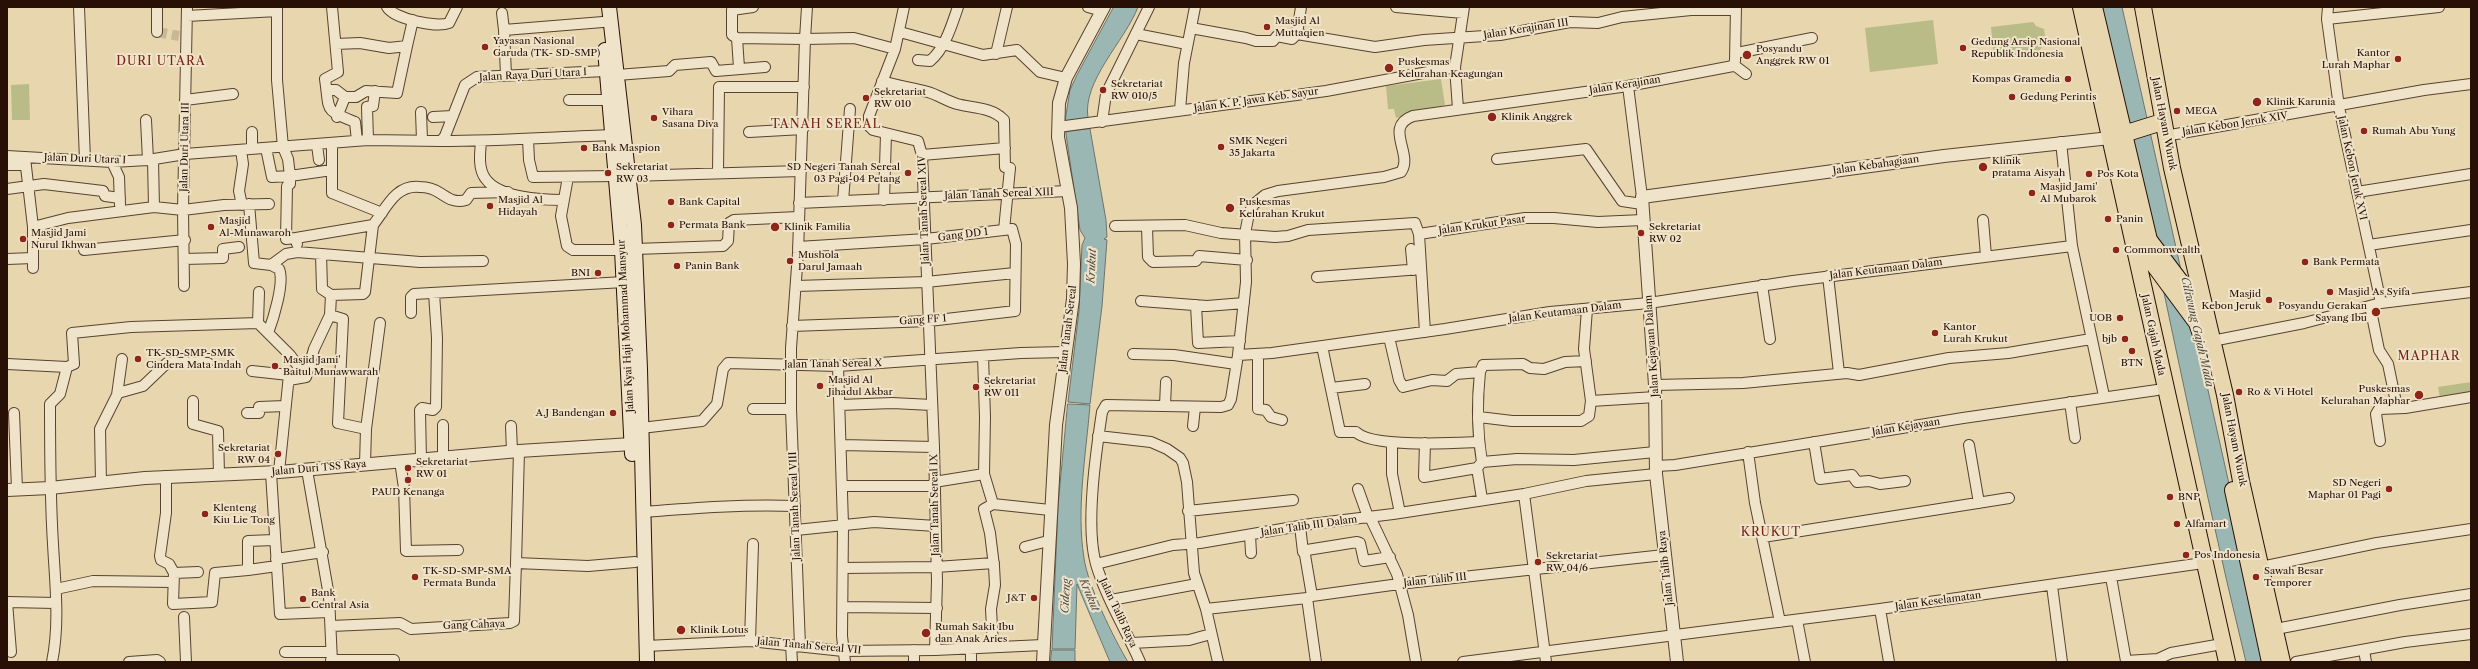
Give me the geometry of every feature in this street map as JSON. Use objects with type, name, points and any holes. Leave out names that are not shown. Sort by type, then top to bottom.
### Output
[{"type":"main road","name":"Jalan Kyai Haji Mohammad Mansyur","points":[[601,7],[613,72],[609,100],[612,135],[623,176]]},
{"type":"main road","name":"Jalan Kyai Haji Mohammad Mansyur","points":[[609,7],[613,72],[629,250],[636,428],[635,562],[642,646]]},
{"type":"main road","name":"Jalan Gajah Mada","points":[[2081,7],[2152,245],[2192,294],[2204,316],[2228,410]]},
{"type":"main road","name":"Jalan Gajah Mada","points":[[2094,7],[2119,138],[2132,232],[2203,563],[2227,662]]},
{"type":"main road","name":"Jalan Hayam Wuruk","points":[[2143,7],[2160,128],[2207,337],[2237,515],[2270,662]]},
{"type":"main road","points":[[2160,128],[2119,138],[2110,172],[2165,423],[2174,431]]},
{"type":"main road","points":[[2132,232],[2159,273],[2207,337]]},
{"type":"main road","name":"Jalan Kyai Haji Mohammad Mansyur","points":[[629,250],[624,282],[636,428]]},
{"type":"main road","name":"Jalan Hayam Wuruk","points":[[2207,337],[2228,410],[2282,662]]},
{"type":"main road","name":"Jalan Kyai Haji Mohammad Mansyur","points":[[636,444],[643,512],[642,646]]},
{"type":"main road","points":[[639,662],[642,646]]},
{"type":"main road","points":[[642,646],[647,662]]},
{"type":"street","points":[[79,7],[85,160]]},
{"type":"street","points":[[157,7],[157,32]]},
{"type":"street","points":[[332,7],[338,72],[325,79],[330,111],[337,117],[355,122],[357,141]]},
{"type":"street","points":[[387,7],[391,13],[413,20],[447,24],[457,7]]},
{"type":"street","points":[[753,7],[732,10],[732,35],[737,38],[854,38],[895,49]]},
{"type":"street","points":[[791,365],[792,326],[798,247],[807,7]]},
{"type":"street","name":"Jalan Tanah Sereal XIV","points":[[904,7],[900,32],[869,116],[869,126],[873,130],[886,134],[918,141],[922,155],[925,197],[926,282],[931,361]]},
{"type":"street","points":[[918,60],[930,61],[935,57],[958,7]]},
{"type":"street","points":[[996,54],[1007,7]]},
{"type":"street","points":[[1088,7],[1103,9]]},
{"type":"street","points":[[1102,122],[1106,94],[1148,7]]},
{"type":"street","points":[[1180,110],[1187,44],[1195,7]]},
{"type":"street","points":[[1297,34],[1301,7]]},
{"type":"street","points":[[1396,7],[1463,10],[1454,67],[1458,109]]},
{"type":"street","name":"Jalan Kebon Jeruk XVI","points":[[2328,7],[2327,19],[2339,107],[2381,303]]},
{"type":"street","points":[[2327,19],[2439,7]]},
{"type":"street","points":[[1736,8],[1734,65],[1746,74]]},
{"type":"street","name":"Jalan Kerajinan III","points":[[1191,28],[1266,42],[1273,41],[1277,36],[1292,39],[1297,34],[1375,47],[1500,35],[1570,22],[1598,23],[1622,17],[1736,8]]},
{"type":"street","points":[[187,11],[277,9],[277,80],[283,147],[288,155],[290,176],[290,184],[287,186],[281,240],[286,254]]},
{"type":"street","name":"Jalan Tanah Sereal","points":[[1043,662],[1048,541],[1056,425],[1073,298],[1074,271],[1059,103],[1066,78],[1103,9]]},
{"type":"street","name":"Jalan Duri Utara III","points":[[184,286],[185,240],[183,210],[185,100],[182,36],[187,11]]},
{"type":"street","points":[[502,13],[506,75]]},
{"type":"street","points":[[327,90],[336,90],[345,97],[356,97],[366,91],[397,93],[413,20]]},
{"type":"street","points":[[504,30],[603,22]]},
{"type":"street","points":[[900,32],[983,55],[996,54],[1006,50],[1017,50],[1040,72],[1066,78]]},
{"type":"street","points":[[1136,34],[1187,44]]},
{"type":"street","points":[[737,38],[739,68],[765,67]]},
{"type":"street","points":[[1742,52],[1812,38]]},
{"type":"street","points":[[336,44],[360,43],[389,48],[407,46]]},
{"type":"street","name":"Jalan Raya Duri Utara I","points":[[441,141],[445,136],[465,85],[476,77],[669,71],[675,65],[709,62],[713,63],[716,71],[739,68]]},
{"type":"street","name":"Jalan Kerajinan","points":[[1245,234],[1249,213],[1254,204],[1265,195],[1278,191],[1393,175],[1403,167],[1400,127],[1405,119],[1429,112],[1628,86],[1734,65]]},
{"type":"street","name":"Jalan K. P. Jawa Keb. Sayur","points":[[1062,127],[1326,91],[1454,67]]},
{"type":"street","points":[[459,80],[470,80]]},
{"type":"street","points":[[796,286],[926,282],[1015,273],[1016,244],[1013,230],[1004,230],[1010,168],[1005,167],[1004,120],[984,109],[956,103],[948,98],[904,88],[882,81]]},
{"type":"street","name":"Jalan Kebon Jeruk XIV","points":[[2160,128],[2339,107],[2424,90],[2471,84]]},
{"type":"street","name":"Jalan Kejayaan Dalam","points":[[1628,86],[1642,200],[1656,397],[1656,470]]},
{"type":"street","points":[[718,172],[719,87],[804,87]]},
{"type":"street","points":[[368,140],[367,107],[373,106],[375,91]]},
{"type":"street","points":[[185,100],[233,94]]},
{"type":"street","points":[[337,117],[345,97]]},
{"type":"street","points":[[569,100],[609,100]]},
{"type":"street","points":[[843,202],[850,109]]},
{"type":"street","points":[[421,112],[422,140]]},
{"type":"street","points":[[433,117],[453,116]]},
{"type":"street","points":[[146,120],[154,208]]},
{"type":"street","points":[[749,132],[803,129]]},
{"type":"street","points":[[252,132],[252,149]]},
{"type":"street","points":[[884,200],[886,134]]},
{"type":"street","points":[[283,147],[332,145],[368,140],[481,142],[566,136],[612,135]]},
{"type":"street","name":"Jalan Kebahagiaan","points":[[1642,200],[1944,156],[2061,142],[2119,138]]},
{"type":"street","points":[[528,139],[529,160],[533,177],[801,171]]},
{"type":"street","points":[[481,142],[481,165],[485,179],[498,189],[518,197],[563,200]]},
{"type":"street","points":[[2061,142],[2072,246],[2104,396]]},
{"type":"street","points":[[317,145],[319,160]]},
{"type":"street","points":[[332,145],[332,193],[382,213]]},
{"type":"street","name":"Jalan Duri Utara I","points":[[7,156],[25,161],[85,160],[112,162],[150,160],[184,154],[283,147]]},
{"type":"street","points":[[266,148],[272,177],[332,171]]},
{"type":"street","points":[[922,155],[1005,148]]},
{"type":"street","points":[[1498,159],[1586,149],[1622,201],[1642,200]]},
{"type":"street","points":[[241,150],[242,164],[239,191],[245,205],[252,260],[254,263],[271,265],[279,269],[281,280],[268,334]]},
{"type":"street","points":[[7,165],[25,161],[33,227],[33,263],[7,259]]},
{"type":"street","points":[[112,162],[119,177],[120,212]]},
{"type":"street","points":[[2357,192],[2471,174]]},
{"type":"street","points":[[568,177],[561,216],[567,246],[573,250],[629,250],[723,246],[728,242],[729,224],[734,220],[798,217]]},
{"type":"street","points":[[7,189],[44,184],[103,191],[105,196],[120,198]]},
{"type":"street","points":[[321,254],[321,287],[331,295],[365,292],[373,225],[394,197],[404,188],[413,186],[436,190],[454,201],[466,200],[471,193],[508,192]]},
{"type":"street","name":"Jalan Tanah Sereal XIII","points":[[799,203],[1068,191]]},
{"type":"street","points":[[33,227],[59,219],[154,208],[183,210],[270,204]]},
{"type":"street","name":"Jalan Krukut Pasar","points":[[1419,234],[1525,218],[1554,218],[1598,222],[1643,220]]},
{"type":"street","points":[[1983,220],[1986,256]]},
{"type":"street","points":[[1115,226],[1147,227],[1164,224],[1185,225],[1222,233],[1288,236],[1308,230],[1415,223],[1419,234],[1417,269]]},
{"type":"street","points":[[281,240],[373,225]]},
{"type":"street","points":[[1147,227],[1148,257],[1153,262],[1196,261],[1199,256],[1247,260]]},
{"type":"street","name":"Gang DD 1","points":[[798,247],[926,239],[1004,230]]},
{"type":"street","points":[[2369,245],[2471,230]]},
{"type":"street","points":[[1166,382],[1165,406],[1221,407],[1228,404],[1231,399],[1244,303],[1247,260],[1245,234]]},
{"type":"street","points":[[296,238],[297,252]]},
{"type":"street","points":[[84,250],[185,240]]},
{"type":"street","name":"Jalan Keutamaan Dalam","points":[[1133,354],[1237,359],[1258,354],[1425,332],[1550,312],[1649,303],[1828,276],[2072,246]]},
{"type":"street","points":[[184,259],[224,258],[223,249],[239,247]]},
{"type":"street","points":[[1411,249],[1417,269],[1425,332]]},
{"type":"street","points":[[271,265],[286,254],[297,252],[420,262],[483,261]]},
{"type":"street","points":[[1317,277],[1417,269]]},
{"type":"street","name":"Gang FF 1","points":[[792,326],[929,321],[1014,312],[1015,273]]},
{"type":"street","points":[[1828,276],[1839,373]]},
{"type":"street","points":[[411,313],[412,294],[624,282]]},
{"type":"street","points":[[1762,285],[1770,339]]},
{"type":"street","points":[[259,292],[258,323],[290,355],[306,377]]},
{"type":"street","points":[[2207,337],[2304,322],[2381,303],[2471,292]]},
{"type":"street","points":[[420,460],[420,410],[422,408],[433,410],[436,407],[437,338],[434,293]]},
{"type":"street","points":[[306,377],[314,349],[330,315],[331,295]]},
{"type":"street","points":[[1141,301],[1196,306],[1244,303]]},
{"type":"street","points":[[1196,306],[1198,343],[1240,340]]},
{"type":"street","points":[[2370,306],[2379,350],[2388,364],[2397,407]]},
{"type":"street","points":[[1479,417],[1512,421],[1581,420],[1589,416],[1591,401],[1584,332],[1587,309]]},
{"type":"street","points":[[330,315],[343,318],[338,423],[366,429]]},
{"type":"street","points":[[7,364],[67,367],[74,364],[72,333],[74,331],[258,323]]},
{"type":"street","points":[[365,464],[366,429],[380,323]]},
{"type":"street","points":[[1389,337],[1401,387],[1433,380],[1447,380],[1456,374],[1480,372]]},
{"type":"street","points":[[1655,384],[1743,383],[1839,373],[1866,374],[1950,358],[2008,353],[2091,339]]},
{"type":"street","points":[[1322,346],[1340,432],[1356,432],[1362,437],[1392,442],[1479,442]]},
{"type":"street","name":"Jalan Tanah Sereal X","points":[[636,428],[702,421],[717,404],[725,364],[838,366],[1065,352]]},
{"type":"street","points":[[1258,354],[1258,408],[1266,410],[1271,416],[1282,420]]},
{"type":"street","points":[[983,356],[985,417],[984,474],[993,504]]},
{"type":"street","points":[[101,482],[100,429],[118,393],[122,359]]},
{"type":"street","points":[[1482,499],[1479,465],[1478,395],[1480,372],[1484,365],[1523,364],[1530,368],[1544,369],[1565,362],[1586,360]]},
{"type":"street","name":"Jalan Tanah Sereal IX","points":[[931,361],[936,526],[935,650]]},
{"type":"street","points":[[118,393],[143,386],[167,363],[208,362]]},
{"type":"street","name":"Jalan Tanah Sereal VIII","points":[[791,365],[791,409],[796,530],[796,646],[792,662]]},
{"type":"street","points":[[838,366],[843,525],[843,651],[845,662]]},
{"type":"street","points":[[52,662],[56,644],[56,589],[50,488],[50,404],[60,394],[67,367]]},
{"type":"street","points":[[252,371],[289,374],[275,473],[274,540],[280,614],[329,612]]},
{"type":"street","points":[[289,380],[306,377]]},
{"type":"street","points":[[1331,388],[1365,384]]},
{"type":"street","name":"Jalan Kejayaan","points":[[1656,470],[1675,465],[1748,452],[2104,396],[2157,390]]},
{"type":"street","points":[[1591,401],[1656,397]]},
{"type":"street","points":[[2380,440],[2376,414],[2379,409],[2397,407],[2405,408],[2471,397]]},
{"type":"street","points":[[192,401],[193,424],[218,430],[220,475]]},
{"type":"street","points":[[2070,402],[2075,438]]},
{"type":"street","points":[[840,405],[892,403],[932,405]]},
{"type":"street","name":"Jalan Talib Raya","points":[[1140,662],[1096,564],[1091,533],[1098,436],[1102,412],[1106,405],[1165,406]]},
{"type":"street","points":[[247,413],[260,412],[259,407],[285,406]]},
{"type":"street","points":[[1193,426],[1194,407]]},
{"type":"street","points":[[753,409],[791,409]]},
{"type":"street","points":[[12,489],[14,413]]},
{"type":"street","points":[[443,425],[443,458]]},
{"type":"street","points":[[511,426],[515,451],[516,563],[588,566],[635,562]]},
{"type":"street","points":[[1098,436],[1151,442],[1167,449],[1180,458],[1185,468],[1191,544],[1197,584],[1206,609],[1218,662]]},
{"type":"street","points":[[1392,442],[1392,474],[1400,513]]},
{"type":"street","points":[[1814,442],[1820,479],[1852,475],[1857,482],[1869,481],[1880,484],[1905,481]]},
{"type":"street","points":[[1424,443],[1424,477],[1479,465],[1517,459],[1574,460],[1655,452]]},
{"type":"street","name":"Jalan Duri TSS Raya","points":[[12,489],[50,488],[166,476],[275,473],[515,451],[636,444]]},
{"type":"street","points":[[841,445],[934,446]]},
{"type":"street","points":[[1969,445],[1979,503]]},
{"type":"street","points":[[1748,452],[1755,503],[1780,622]]},
{"type":"street","points":[[400,461],[404,488],[406,551],[458,550]]},
{"type":"street","points":[[307,470],[323,552],[331,626],[331,658]]},
{"type":"street","points":[[1546,662],[1532,568],[1524,494],[1586,481],[1656,470]]},
{"type":"street","name":"Jalan Talib Raya","points":[[1656,470],[1672,636],[1676,662]]},
{"type":"street","points":[[842,486],[934,484],[984,474]]},
{"type":"street","points":[[166,476],[166,513],[160,556],[161,560],[169,564],[173,578],[173,604],[212,602],[215,573],[248,570],[276,562],[323,552]]},
{"type":"street","points":[[1358,489],[1381,543],[1390,557],[1408,615],[1416,662]]},
{"type":"street","name":"Jalan Talib III Dalam","points":[[1096,564],[1172,545],[1191,544],[1300,526],[1400,513],[1482,499],[1524,494]]},
{"type":"street","points":[[1763,537],[2009,498]]},
{"type":"street","points":[[1188,511],[1293,500]]},
{"type":"street","points":[[643,512],[702,509],[745,504],[795,506]]},
{"type":"street","points":[[993,646],[991,609],[995,585],[994,563],[990,533],[984,511],[985,507],[993,504],[1050,510]]},
{"type":"street","points":[[796,530],[874,522],[936,526]]},
{"type":"street","points":[[1300,526],[1303,552]]},
{"type":"street","points":[[2261,567],[2377,543],[2471,529]]},
{"type":"street","points":[[1250,535],[1251,553]]},
{"type":"street","points":[[248,570],[248,541],[274,540]]},
{"type":"street","points":[[1025,547],[1048,541]]},
{"type":"street","points":[[1316,662],[1305,555],[1307,550],[1357,542],[1360,543],[1364,561],[1390,557]]},
{"type":"street","points":[[750,641],[753,544]]},
{"type":"street","name":"Jalan Talib III","points":[[1206,609],[1532,568],[1664,555]]},
{"type":"street","name":"Gang Cahaya","points":[[331,626],[400,623],[410,629],[513,622],[516,563]]},
{"type":"street","points":[[843,568],[936,567],[994,563]]},
{"type":"street","name":"Jalan Keselamatan","points":[[1463,662],[1545,650],[1672,636],[2052,586],[2203,563]]},
{"type":"street","points":[[56,589],[93,581],[173,578],[198,572]]},
{"type":"street","points":[[2111,577],[2126,661],[2158,659],[2170,653],[2222,644]]},
{"type":"street","points":[[1111,600],[1197,584]]},
{"type":"street","points":[[2052,586],[2062,662]]},
{"type":"street","points":[[2276,629],[2400,605],[2471,594]]},
{"type":"street","points":[[11,652],[7,602],[56,603]]},
{"type":"street","points":[[843,607],[936,608]]},
{"type":"street","points":[[1880,609],[1889,662]]},
{"type":"street","points":[[184,617],[186,662]]},
{"type":"street","points":[[1797,620],[1804,662]]},
{"type":"street","points":[[1132,643],[1189,640],[1211,634]]},
{"type":"street","points":[[2296,662],[2471,634]]},
{"type":"street","name":"Jalan Tanah Sereal VII","points":[[642,646],[750,641],[843,651],[935,650],[993,646],[1043,645]]},
{"type":"street","points":[[971,648],[971,662]]},
{"type":"street","points":[[914,650],[914,662]]},
{"type":"street","points":[[2364,650],[2366,662]]},
{"type":"street","points":[[285,652],[331,658],[394,660]]},
{"type":"street","points":[[129,662],[157,660],[160,662]]},
{"type":"green space","points":[[1933,20],[1938,64],[1870,72],[1865,28]]},
{"type":"green space","points":[[2033,22],[2036,26],[2044,29],[2046,42],[2036,55],[1994,59],[1991,27]]},
{"type":"green space","points":[[1441,79],[1445,105],[1396,118],[1394,109],[1388,109],[1386,86]]},
{"type":"green space","points":[[29,84],[30,120],[12,120],[11,85]]},
{"type":"green space","points":[[2471,382],[2471,393],[2440,398],[2438,387]]},
{"type":"water","points":[[1114,7],[1138,7],[1132,20],[1106,61],[1091,90],[1088,104],[1088,118],[1065,121],[1070,90]]},
{"type":"water","points":[[2102,7],[2122,7],[2269,662],[2246,662],[2208,499]]},
{"type":"water","name":"Krukut","points":[[1090,129],[1106,220],[1107,237],[1104,239],[1107,240],[1102,306],[1090,404],[1068,402],[1079,311],[1082,245],[1085,238],[1080,230],[1066,132]]},
{"type":"water","points":[[1068,404],[1090,405],[1081,501],[1084,558],[1090,583],[1115,639],[1128,662],[1110,662],[1077,584],[1075,649],[1052,649],[1058,506]]},
{"type":"water","points":[[1052,650],[1075,650],[1075,662],[1051,662]]},
{"type":"tunnel","points":[[157,32],[179,36]]},
{"type":"place","name":"Masjid Al Muttaqien","points":[[1267,27]]},
{"type":"place","name":"Yayasan Nasional Garuda (TK- SD-SMP)","points":[[485,47]]},
{"type":"place","name":"Gedung Arsip Nasional Republik Indonesia","points":[[1963,48]]},
{"type":"place","name":"Posyandu Anggrek RW 01","points":[[1747,55]]},
{"type":"place","name":"Kantor Lurah Maphar","points":[[2398,59]]},
{"type":"place","name":"Puskesmas Kelurahan Keagungan","points":[[1389,68]]},
{"type":"place","name":"Kompas Gramedia","points":[[2068,79]]},
{"type":"place","name":"Sekretariat RW 010/5","points":[[1103,90]]},
{"type":"place","name":"Gedung Perintis","points":[[2012,97]]},
{"type":"place","name":"Sekretariat RW 010","points":[[866,98]]},
{"type":"place","name":"Klinik Karunia","points":[[2257,102]]},
{"type":"place","name":"MEGA","points":[[2177,111]]},
{"type":"place","name":"Klinik Anggrek","points":[[1492,117]]},
{"type":"place","name":"Vihara Sasana Diva","points":[[654,118]]},
{"type":"place","name":"Rumah Abu Yung","points":[[2364,131]]},
{"type":"place","name":"SMK Negeri 35 Jakarta","points":[[1221,147]]},
{"type":"place","name":"Bank Maspion","points":[[584,148]]},
{"type":"place","name":"Klinik pratama Aisyah","points":[[1983,167]]},
{"type":"place","name":"Sekretariat RW 03","points":[[608,173]]},
{"type":"place","name":"SD Negeri Tanah Sereal 03 Pagi-04 Petang","points":[[908,173]]},
{"type":"place","name":"Pos Kota","points":[[2089,174]]},
{"type":"place","name":"Masjid Jami' Al Mubarok","points":[[2032,193]]},
{"type":"place","name":"Bank Capital","points":[[671,202]]},
{"type":"place","name":"Masjid Al Hidayah","points":[[490,206]]},
{"type":"place","name":"Puskesmas Kelurahan Krukut","points":[[1230,208]]},
{"type":"place","name":"Panin","points":[[2108,219]]},
{"type":"place","name":"Permata Bank","points":[[671,225]]},
{"type":"place","name":"Masjid Al-Munawaroh","points":[[211,227]]},
{"type":"place","name":"Klinik Familia","points":[[775,227]]},
{"type":"place","name":"Sekretariat RW 02","points":[[1641,233]]},
{"type":"place","name":"Masjid Jami Nurul Ikhwan","points":[[23,239]]},
{"type":"place","name":"Commonwealth","points":[[2116,250]]},
{"type":"place","name":"Mushola Darul Jamaah","points":[[790,261]]},
{"type":"place","name":"Bank Permata","points":[[2305,262]]},
{"type":"place","name":"Panin Bank","points":[[677,266]]},
{"type":"place","name":"BNI","points":[[598,273]]},
{"type":"place","name":"Masjid As Syifa","points":[[2330,292]]},
{"type":"place","name":"Masjid Kebon Jeruk","points":[[2269,300]]},
{"type":"place","name":"Posyandu Gerakan Sayang Ibu","points":[[2376,312]]},
{"type":"place","name":"UOB","points":[[2120,318]]},
{"type":"place","name":"Kantor Lurah Krukut","points":[[1935,333]]},
{"type":"place","name":"bjb","points":[[2125,339]]},
{"type":"place","name":"BTN","points":[[2132,351]]},
{"type":"place","name":"TK-SD-SMP-SMK Cindera Mata Indah","points":[[138,359]]},
{"type":"place","name":"Masjid Jami' Baitul Munawwarah","points":[[275,366]]},
{"type":"place","name":"Masjid Al Jihadul Akbar","points":[[820,386]]},
{"type":"place","name":"Sekretariat RW 011","points":[[976,387]]},
{"type":"place","name":"Ro & Vi Hotel","points":[[2239,392]]},
{"type":"place","name":"Puskesmas Kelurahan Maphar","points":[[2419,395]]},
{"type":"place","name":"A.J Bandengan","points":[[613,413]]},
{"type":"place","name":"Sekretariat RW 04","points":[[278,454]]},
{"type":"place","name":"Sekretariat RW 01","points":[[408,468]]},
{"type":"place","name":"PAUD Kenanga","points":[[408,480]]},
{"type":"place","name":"SD Negeri Maphar 01 Pagi","points":[[2389,489]]},
{"type":"place","name":"BNP","points":[[2170,497]]},
{"type":"place","name":"Klenteng Kiu Lie Tong","points":[[205,514]]},
{"type":"place","name":"Alfamart","points":[[2177,524]]},
{"type":"place","name":"Pos Indonesia","points":[[2186,555]]},
{"type":"place","name":"Sekretariat RW 04/6","points":[[1538,562]]},
{"type":"place","name":"TK-SD-SMP-SMA Permata Bunda","points":[[415,577]]},
{"type":"place","name":"Sawah Besar Temporer","points":[[2256,577]]},
{"type":"place","name":"J&T","points":[[1034,598]]},
{"type":"place","name":"Bank Central Asia","points":[[303,599]]},
{"type":"place","name":"Klinik Lotus","points":[[681,630]]},
{"type":"place","name":"Rumah Sakit Ibu dan Anak Aries","points":[[926,633]]},
{"type":"district","name":"DURI UTARA","points":[[161,62]]},
{"type":"district","name":"TANAH SEREAL","points":[[826,125]]},
{"type":"district","name":"MAPHAR","points":[[2429,357]]},
{"type":"district","name":"KRUKUT","points":[[1771,533]]},
{"type":"water label","name":"Ciliwung Gajah Mada","points":[[2197,332]]},
{"type":"water label","name":"Cideng","points":[[1066,596]]}]
